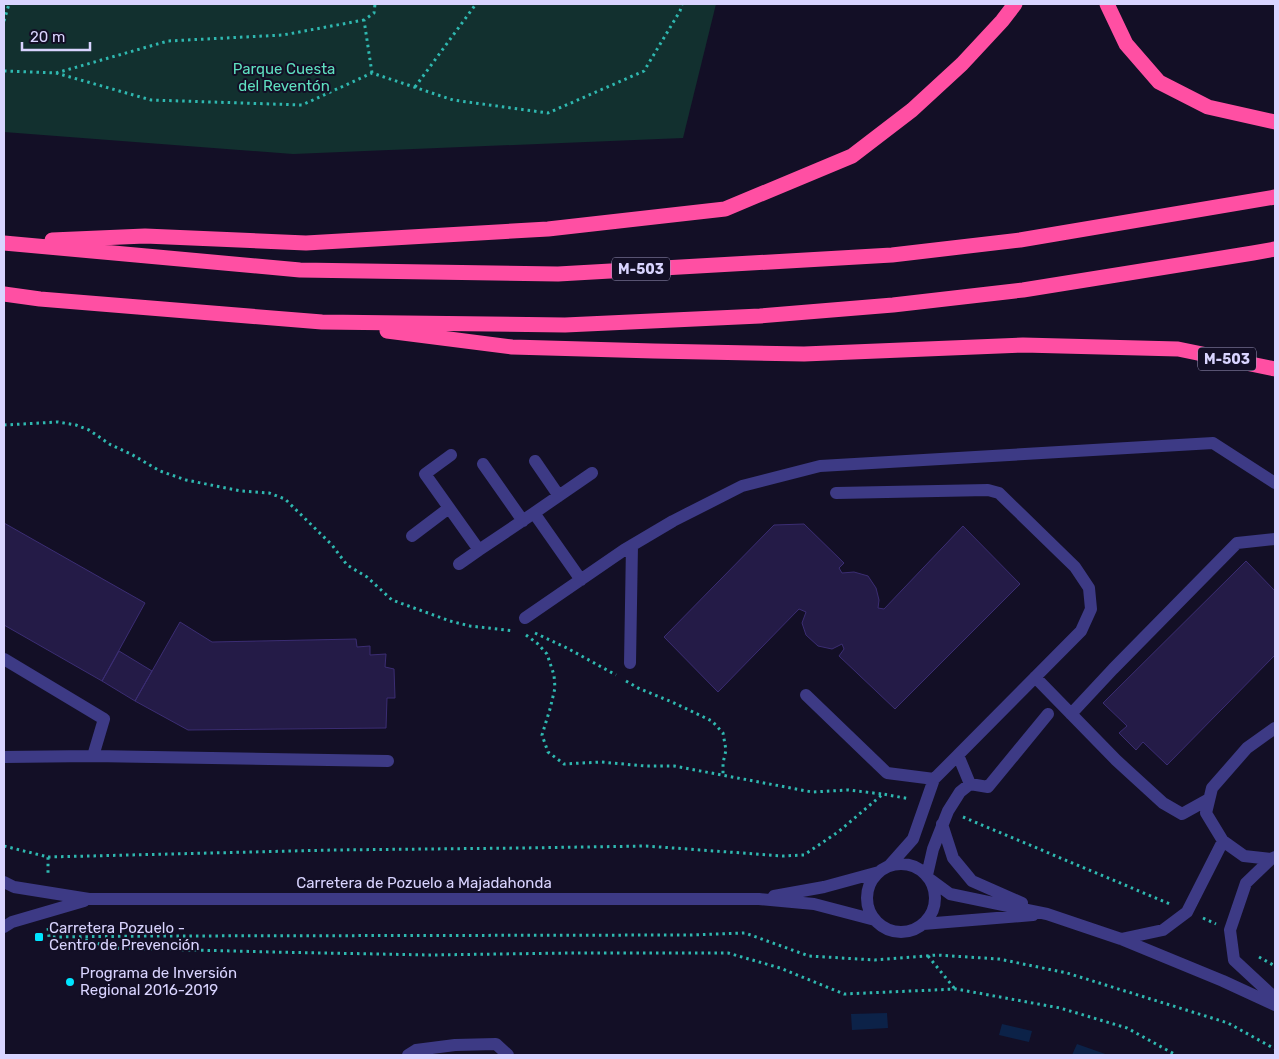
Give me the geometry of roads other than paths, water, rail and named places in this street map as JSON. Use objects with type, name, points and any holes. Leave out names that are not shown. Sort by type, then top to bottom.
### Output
[{"type":"highway","points":[[4,242],[145,236],[306,243],[548,230],[725,209],[852,156],[912,110],[962,64],[1002,21],[1015,4]]},
{"type":"highway","points":[[1107,4],[1126,44],[1158,82],[1208,106],[1275,122]]},
{"type":"highway","name":"M-503","points":[[4,242],[300,270],[558,274],[892,255],[1020,240],[1275,197]]},
{"type":"highway","name":"M-503","points":[[322,322],[565,325],[760,316],[893,305],[1023,290],[1275,249]]},
{"type":"highway","name":"M-503","points":[[4,294],[40,299],[322,322],[512,347],[804,354],[1023,345],[1178,349],[1275,369]]},
{"type":"street","points":[[525,618],[632,545],[674,521],[742,486],[820,466],[1213,443],[1275,483]]},
{"type":"street","points":[[451,455],[425,474],[479,550]]},
{"type":"street","points":[[535,461],[559,496]]},
{"type":"street","points":[[483,464],[523,521]]},
{"type":"street","points":[[459,564],[592,472]]},
{"type":"street","points":[[836,493],[988,490],[999,493],[1075,567],[1089,588],[1091,609],[1080,630],[934,779],[913,839],[872,881],[868,890],[867,901],[870,911],[884,927],[893,931],[904,932],[924,924],[1047,914]]},
{"type":"street","points":[[412,536],[449,508]]},
{"type":"street","points":[[534,513],[580,580]]},
{"type":"street","points":[[1071,714],[1113,668],[1237,543],[1275,539]]},
{"type":"street","points":[[630,663],[632,545]]},
{"type":"street","points":[[4,659],[104,719],[93,756]]},
{"type":"street","points":[[1035,678],[1116,760],[1163,803],[1182,814],[1209,799]]},
{"type":"street","points":[[806,695],[887,773],[934,779]]},
{"type":"street","points":[[924,924],[934,908],[935,899],[934,889],[929,878],[932,849],[948,811],[960,792],[970,784],[988,787],[1048,714]]},
{"type":"street","points":[[1273,858],[1244,856],[1223,841],[1206,814],[1212,788],[1247,748],[1275,728]]},
{"type":"street","points":[[958,755],[970,784]]},
{"type":"street","points":[[4,757],[93,756],[388,761]]},
{"type":"street","points":[[942,824],[953,858],[972,881],[1047,914],[1121,939],[1224,981],[1275,1005]]},
{"type":"street","points":[[1121,939],[1163,930],[1187,912],[1223,841]]},
{"type":"street","points":[[1273,858],[1246,882],[1230,930],[1234,960],[1275,998]]},
{"type":"street","points":[[884,869],[902,864],[916,867],[950,894],[1047,914]]},
{"type":"street","name":"Carretera de Pozuelo a Majadahonda","points":[[759,899],[824,887],[884,869]]},
{"type":"street","name":"Carretera de Pozuelo a Majadahonda","points":[[4,882],[14,887],[89,899],[759,899],[814,904],[876,920]]},
{"type":"street","name":"Carretera de Pozuelo a Majadahonda","points":[[4,927],[12,922],[89,899]]},
{"type":"street","points":[[408,1055],[416,1050],[455,1044],[496,1044],[508,1055]]},
{"type":"water","points":[[887,1013],[888,1028],[852,1030],[851,1014]]},
{"type":"water","points":[[1002,1024],[1032,1031],[1029,1042],[999,1035]]},
{"type":"water","points":[[1077,1044],[1108,1055],[1072,1055]]},
{"type":"place","name":"Carretera Pozuelo - Centro de Prevención","points":[[39,937]]},
{"type":"place","name":"Programa de Inversión Regional 2016-2019","points":[[70,982]]},
{"type":"park label","name":"Parque Cuesta del Reventón","points":[[284,78]]}]
